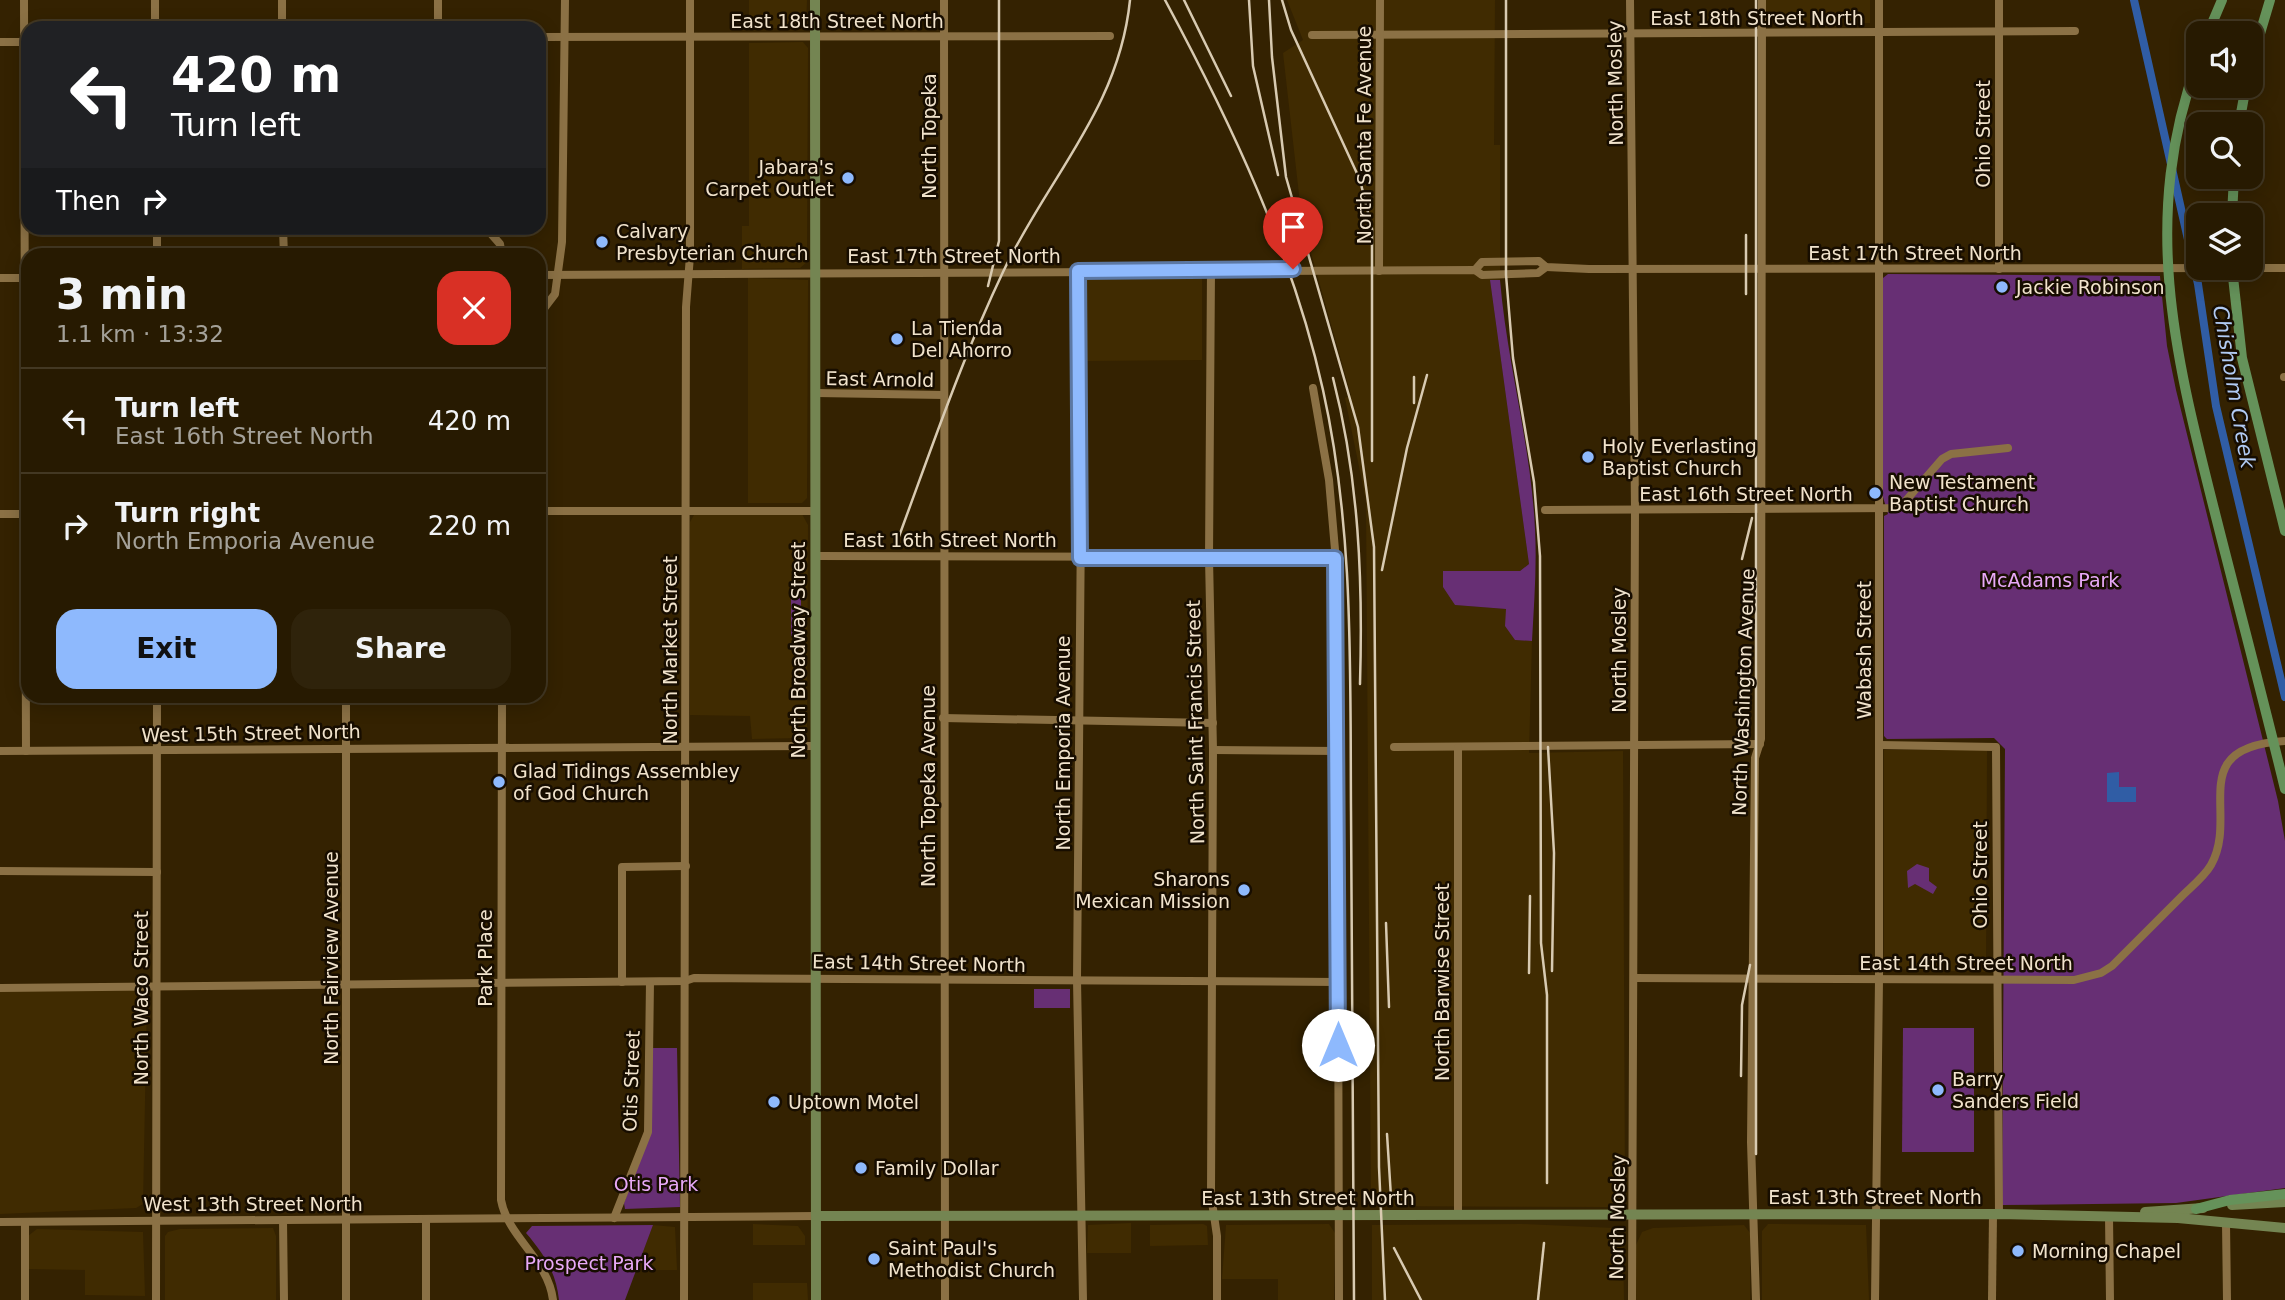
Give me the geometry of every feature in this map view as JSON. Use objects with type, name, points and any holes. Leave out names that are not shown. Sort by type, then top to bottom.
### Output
[{"type":"highway","points":[[2213,21],[2222,0]]},
{"type":"highway","points":[[2263,23],[2270,0]]},
{"type":"highway","points":[[2186,91],[2171,168],[2166,246],[2171,312],[2186,394],[2285,795]]},
{"type":"highway","points":[[2233,280],[2242,358],[2285,531]]},
{"type":"highway","points":[[2196,1209],[2230,1200],[2285,1194]]},
{"type":"main road","name":"North Broadway Street","points":[[816,0],[816,1300]]},
{"type":"main road","name":"East 13th Street North","points":[[2109,1216],[2285,1202]]},
{"type":"main road","name":"East 13th Street North","points":[[816,1216],[1996,1214],[2109,1216],[2285,1228]]},
{"type":"street","points":[[24,0],[25,21]]},
{"type":"street","points":[[155,0],[155,21]]},
{"type":"street","points":[[282,0],[282,21]]},
{"type":"street","points":[[438,0],[438,21]]},
{"type":"street","points":[[546,305],[555,294],[562,242],[565,0]]},
{"type":"street","name":"North Market Street","points":[[684,1300],[686,307],[689,274],[690,0]]},
{"type":"street","name":"North Topeka","points":[[944,0],[945,272]]},
{"type":"street","name":"North Santa Fe Avenue","points":[[1379,271],[1380,0]]},
{"type":"street","name":"North Mosley","points":[[1630,0],[1635,510],[1632,1300]]},
{"type":"street","name":"North Washington Avenue","points":[[1756,1300],[1752,1214],[1753,980],[1755,758],[1760,744],[1763,509],[1762,0]]},
{"type":"street","name":"Wabash Street","points":[[1875,1300],[1880,746],[1879,0]]},
{"type":"street","name":"Ohio Street","points":[[1999,0],[1999,269]]},
{"type":"street","name":"East 18th Street North","points":[[1312,36],[2075,31]]},
{"type":"street","name":"East 18th Street North","points":[[546,37],[1110,36]]},
{"type":"street","points":[[0,42],[21,42]]},
{"type":"street","name":"East 17th Street North","points":[[1475,270],[1482,262],[1489,261],[1539,261],[1546,267]]},
{"type":"street","name":"East 17th Street North","points":[[546,275],[1475,270],[1482,275],[1538,273],[1546,267],[2186,268]]},
{"type":"street","name":"East 17th Street North","points":[[2263,268],[2285,268]]},
{"type":"street","name":"North Saint Francis Street","points":[[1211,270],[1211,1195],[1217,1236],[1217,1300]]},
{"type":"street","name":"North Emporia Avenue","points":[[1078,271],[1080,558],[1077,980],[1083,1300]]},
{"type":"street","name":"North Topeka Avenue","points":[[945,272],[945,1300]]},
{"type":"street","points":[[0,278],[21,278]]},
{"type":"street","points":[[1313,388],[1331,494],[1335,558],[1339,751],[1339,1300]]},
{"type":"street","name":"East Arnold","points":[[816,393],[944,395]]},
{"type":"street","name":"East 16th Street North","points":[[1545,510],[1879,509],[1902,505],[1942,459],[1951,454],[2008,448]]},
{"type":"street","points":[[546,511],[816,511]]},
{"type":"street","points":[[0,514],[21,514]]},
{"type":"street","name":"East 16th Street North","points":[[816,555],[1335,558]]},
{"type":"street","points":[[26,703],[26,751]]},
{"type":"street","name":"North Waco Street","points":[[156,1300],[157,703]]},
{"type":"street","name":"North Fairview Avenue","points":[[346,703],[346,1300]]},
{"type":"street","name":"Park Place","points":[[502,703],[501,1199],[507,1220]]},
{"type":"street","points":[[943,718],[1213,723]]},
{"type":"street","name":"East 14th Street North","points":[[1634,978],[2074,980],[2101,973],[2112,966],[2212,863],[2218,837],[2218,791],[2228,765],[2246,749],[2265,742],[2285,741]]},
{"type":"street","points":[[1394,747],[1760,744]]},
{"type":"street","name":"West 15th Street North","points":[[0,751],[816,746]]},
{"type":"street","name":"Ohio Street","points":[[1880,746],[1996,747],[1996,1214],[1992,1300]]},
{"type":"street","name":"North Barwise Street","points":[[1458,748],[1458,1215]]},
{"type":"street","points":[[1213,750],[1339,751]]},
{"type":"street","points":[[622,982],[622,867],[685,866]]},
{"type":"street","points":[[0,870],[157,872]]},
{"type":"street","name":"East 14th Street North","points":[[0,988],[650,982],[685,981],[694,978],[815,977],[1338,982]]},
{"type":"street","name":"Otis Street","points":[[614,1217],[648,1132],[650,982]]},
{"type":"street","name":"East 13th Street North","points":[[507,1220],[816,1216]]},
{"type":"street","points":[[2109,1216],[2110,1300]]},
{"type":"street","points":[[426,1219],[426,1300]]},
{"type":"street","points":[[283,1220],[284,1300]]},
{"type":"street","points":[[507,1220],[541,1265],[552,1300]]},
{"type":"street","name":"West 13th Street North","points":[[0,1222],[507,1220]]},
{"type":"street","points":[[25,1222],[25,1300]]},
{"type":"street","points":[[2226,1223],[2227,1300]]},
{"type":"shaded area","points":[[749,0],[807,0],[806,27],[749,29]]},
{"type":"shaded area","points":[[1287,0],[1495,0],[1494,145],[1500,145],[1500,280],[1490,280],[1529,564],[1520,571],[1444,571],[1455,605],[1506,609],[1515,640],[1532,641],[1529,753],[1623,751],[1625,1196],[1619,1204],[1612,1207],[1371,1206],[1366,501],[1345,398],[1351,395],[1302,221],[1283,53],[1303,40]]},
{"type":"shaded area","points":[[1766,0],[1870,0],[1870,23],[1766,23]]},
{"type":"shaded area","points":[[803,42],[808,48],[807,262],[800,268],[742,269],[742,226],[749,226],[749,43]]},
{"type":"shaded area","points":[[1199,275],[1202,278],[1202,360],[1085,361],[1086,278]]},
{"type":"shaded area","points":[[748,278],[808,280],[807,498],[802,503],[748,503]]},
{"type":"shaded area","points":[[802,514],[808,525],[807,733],[801,738],[752,739],[750,716],[690,715],[690,522],[694,515]]},
{"type":"shaded area","points":[[1884,750],[1987,750],[1986,972],[1884,969]]},
{"type":"shaded area","points":[[145,990],[143,1204],[136,1208],[0,1214],[0,991]]},
{"type":"shaded area","points":[[1131,1223],[1131,1253],[1087,1253],[1088,1225]]},
{"type":"shaded area","points":[[753,1224],[798,1226],[805,1236],[805,1245],[753,1245]]},
{"type":"shaded area","points":[[1329,1224],[1335,1233],[1334,1300],[1278,1300],[1278,1279],[1222,1279],[1226,1225]]},
{"type":"shaded area","points":[[1522,1224],[1614,1228],[1619,1232],[1623,1246],[1624,1300],[1372,1300],[1372,1225]]},
{"type":"shaded area","points":[[1768,1224],[1866,1225],[1869,1300],[1762,1300],[1762,1231]]},
{"type":"shaded area","points":[[653,1225],[675,1227],[677,1270],[636,1270]]},
{"type":"shaded area","points":[[1150,1225],[1207,1226],[1208,1245],[1150,1246]]},
{"type":"shaded area","points":[[1744,1225],[1750,1233],[1750,1300],[1636,1300],[1636,1245],[1642,1232],[1653,1228]]},
{"type":"shaded area","points":[[273,1228],[276,1236],[276,1300],[165,1300],[165,1236],[168,1232],[180,1229]]},
{"type":"shaded area","points":[[37,1229],[143,1232],[145,1296],[85,1295],[85,1270],[28,1269],[28,1236]]},
{"type":"shaded area","points":[[753,1283],[807,1283],[808,1300],[753,1300]]},
{"type":"green space","name":"McAdams Park","points":[[1888,274],[2160,276],[2167,346],[2176,390],[2278,801],[2285,841],[2285,1188],[2176,1203],[2002,1205],[2005,749],[1994,738],[1887,739],[1884,736],[1884,516],[1888,514],[1883,497],[1883,278]]},
{"type":"green space","points":[[1490,280],[1500,280],[1533,498],[1536,557],[1532,641],[1515,640],[1505,626],[1506,609],[1455,605],[1443,587],[1443,571],[1520,571],[1529,564]]},
{"type":"green space","points":[[791,590],[801,590],[801,638],[791,636]]},
{"type":"green space","points":[[1917,864],[1929,868],[1929,881],[1937,887],[1933,894],[1915,884],[1908,888],[1907,871]]},
{"type":"green space","points":[[1034,989],[1070,989],[1070,1008],[1034,1008]]},
{"type":"green space","name":"Barry Sanders Field","points":[[1903,1028],[1974,1028],[1974,1152],[1902,1152]]},
{"type":"green space","name":"Otis Park","points":[[651,1048],[677,1048],[680,1207],[625,1209],[624,1203],[650,1132]]},
{"type":"green space","name":"Prospect Park","points":[[653,1225],[625,1300],[559,1300],[548,1264],[526,1233],[532,1226]]},
{"type":"water","points":[[2119,772],[2119,787],[2136,787],[2136,802],[2107,802],[2107,773]]},
{"type":"waterway","name":"Chisholm Creek","points":[[2134,0],[2198,284],[2216,406],[2285,697]]},
{"type":"railway","points":[[988,286],[999,241],[999,0]]},
{"type":"railway","points":[[898,539],[960,371],[1003,272],[1097,109],[1112,75],[1123,39],[1130,0]]},
{"type":"railway","points":[[1165,0],[1236,142],[1277,239],[1310,339],[1333,442],[1345,547],[1350,652],[1354,1300]]},
{"type":"railway","points":[[1184,0],[1231,96]]},
{"type":"railway","points":[[1249,0],[1253,66],[1278,175]]},
{"type":"railway","points":[[1269,0],[1272,57],[1286,177],[1358,427],[1374,547],[1379,1167],[1385,1300]]},
{"type":"railway","points":[[1282,0],[1291,30],[1360,180],[1372,229],[1372,461]]},
{"type":"railway","points":[[1506,0],[1506,275],[1513,358],[1534,482],[1540,556],[1541,943],[1547,995],[1547,1183]]},
{"type":"railway","points":[[1756,0],[1756,1154]]},
{"type":"railway","points":[[1746,235],[1746,294]]},
{"type":"railway","points":[[1382,570],[1407,448],[1427,375]]},
{"type":"railway","points":[[1414,377],[1414,403]]},
{"type":"railway","points":[[1333,378],[1354,492],[1360,568],[1360,684]]},
{"type":"railway","points":[[1742,559],[1752,518]]},
{"type":"railway","points":[[1548,747],[1554,853],[1552,971]]},
{"type":"railway","points":[[1529,973],[1530,896]]},
{"type":"railway","points":[[1386,923],[1389,1007]]},
{"type":"railway","points":[[1741,1076],[1742,1005],[1750,965]]},
{"type":"railway","points":[[1387,1134],[1391,1197]]},
{"type":"railway","points":[[1538,1300],[1544,1243]]},
{"type":"railway","points":[[1394,1248],[1421,1300]]},
{"type":"place","name":"Jabara's Carpet Outlet","points":[[848,178]]},
{"type":"place","name":"Calvary Presbyterian Church","points":[[602,242]]},
{"type":"place","name":"Jackie Robinson","points":[[2002,287]]},
{"type":"place","name":"La Tienda Del Ahorro","points":[[897,339]]},
{"type":"place","name":"Holy Everlasting Baptist Church","points":[[1588,457]]},
{"type":"place","name":"New Testament Baptist Church","points":[[1875,493]]},
{"type":"place","name":"Glad Tidings Assembley of God Church","points":[[499,782]]},
{"type":"place","name":"Sharons Mexican Mission","points":[[1244,890]]},
{"type":"place","name":"Barry Sanders Field","points":[[1938,1090]]},
{"type":"place","name":"Uptown Motel","points":[[774,1102]]},
{"type":"place","name":"Family Dollar","points":[[861,1168]]},
{"type":"place","name":"Morning Chapel","points":[[2018,1251]]},
{"type":"place","name":"Saint Paul's Methodist Church","points":[[874,1259]]},
{"type":"route","points":[[1293,269],[1078,271],[1080,558],[1335,558],[1338,596],[1339,751],[1338,1045]]}]
